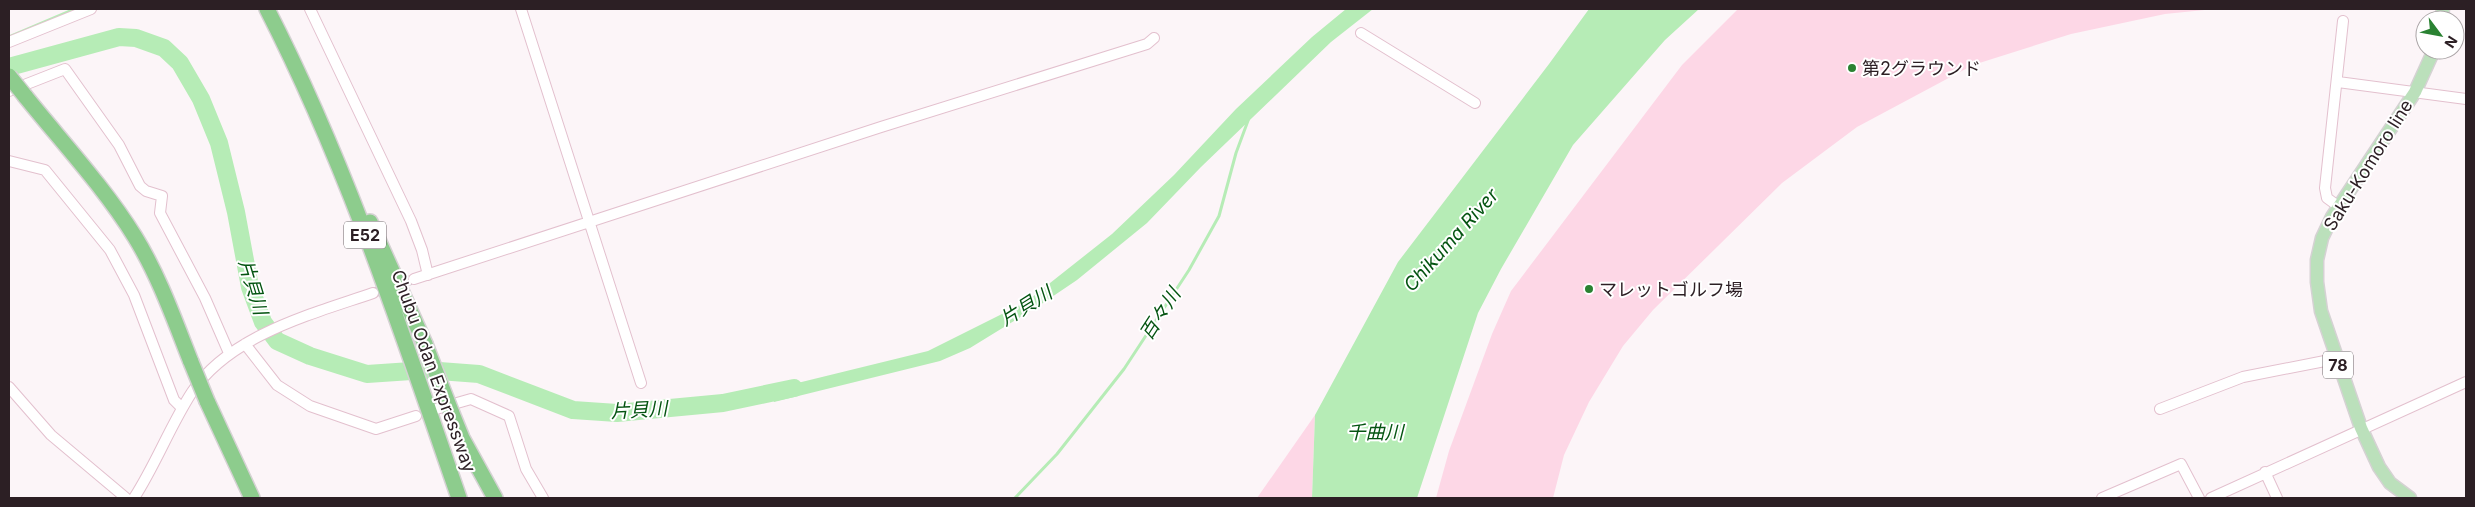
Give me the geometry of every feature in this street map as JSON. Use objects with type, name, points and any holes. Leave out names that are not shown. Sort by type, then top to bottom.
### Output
[{"type":"highway","name":"Chubu Odan Expressway","points":[[267,9],[323,129],[382,280],[401,343],[459,498]]},
{"type":"highway","points":[[9,76],[104,193],[134,236],[157,278],[207,401],[252,498]]},
{"type":"highway","points":[[323,129],[360,201],[424,344],[462,438],[495,498]]},
{"type":"highway","points":[[425,409],[451,498]]},
{"type":"highway","points":[[227,447],[246,498]]},
{"type":"main road","name":"Saku-Komoro line","points":[[2410,498],[2383,474],[2361,428],[2335,359],[2321,311],[2316,270],[2322,238],[2338,206],[2415,92],[2429,60]]},
{"type":"street","points":[[9,42],[91,9]]},
{"type":"street","points":[[310,9],[411,221],[422,250],[428,275]]},
{"type":"street","points":[[521,9],[641,383]]},
{"type":"street","points":[[2338,206],[2327,198],[2325,188],[2338,82],[2343,21]]},
{"type":"street","points":[[1361,34],[1475,103]]},
{"type":"street","points":[[414,279],[881,127],[1147,44],[1154,38]]},
{"type":"street","points":[[9,91],[65,69],[119,145],[140,186],[146,191],[162,196],[160,213],[205,298],[230,354]]},
{"type":"street","points":[[2338,82],[2466,99]]},
{"type":"street","points":[[9,161],[45,170],[110,250],[137,302],[174,400],[182,408]]},
{"type":"street","points":[[134,498],[150,472],[182,408],[200,382],[230,354],[247,343],[292,322],[373,292]]},
{"type":"street","points":[[247,343],[277,385],[310,406],[376,429],[425,409],[471,399],[509,416],[526,469],[543,498]]},
{"type":"street","points":[[2160,409],[2243,377],[2335,359]]},
{"type":"street","points":[[2211,498],[2361,428],[2466,382]]},
{"type":"street","points":[[9,387],[47,431],[126,498]]},
{"type":"street","points":[[2102,498],[2181,464],[2199,498]]},
{"type":"street","points":[[2265,472],[2277,498]]},
{"type":"shaded area","points":[[1738,9],[2214,9],[2165,14],[2071,34],[1973,65],[1857,127],[1782,183],[1653,310],[1623,346],[1589,402],[1564,455],[1553,498],[1436,498],[1449,451],[1492,334],[1511,291],[1682,65]]},
{"type":"shaded area","points":[[1315,415],[1312,498],[1257,498]]},
{"type":"water","points":[[1346,9],[1373,9],[1331,42],[1201,167],[1147,223],[1077,280],[970,348],[940,361],[774,402],[769,390],[928,351],[1026,302],[1112,234],[1174,175],[1236,109],[1312,37]]},
{"type":"water","name":"千曲川","points":[[1589,9],[1699,9],[1665,40],[1573,145],[1501,269],[1478,313],[1417,498],[1312,498],[1315,415],[1398,262]]},
{"type":"waterway","points":[[9,37],[75,9]]},
{"type":"waterway","name":"片貝川","points":[[9,67],[119,37],[136,38],[164,48],[180,63],[201,99],[219,143],[236,212],[250,287],[263,322],[277,341],[310,356],[367,374],[426,370],[479,374],[573,410],[617,413],[723,403],[794,388]]},
{"type":"waterway","name":"百々川","points":[[1015,498],[1057,454],[1124,369],[1189,270],[1219,216],[1236,153],[1249,118]]},
{"type":"tunnel","points":[[373,293],[414,279]]},
{"type":"place","name":"第2グラウンド","points":[[1852,68]]},
{"type":"place","name":"マレットゴルフ場","points":[[1589,289]]},
{"type":"water label","name":"Chikuma River","points":[[1451,240]]}]
